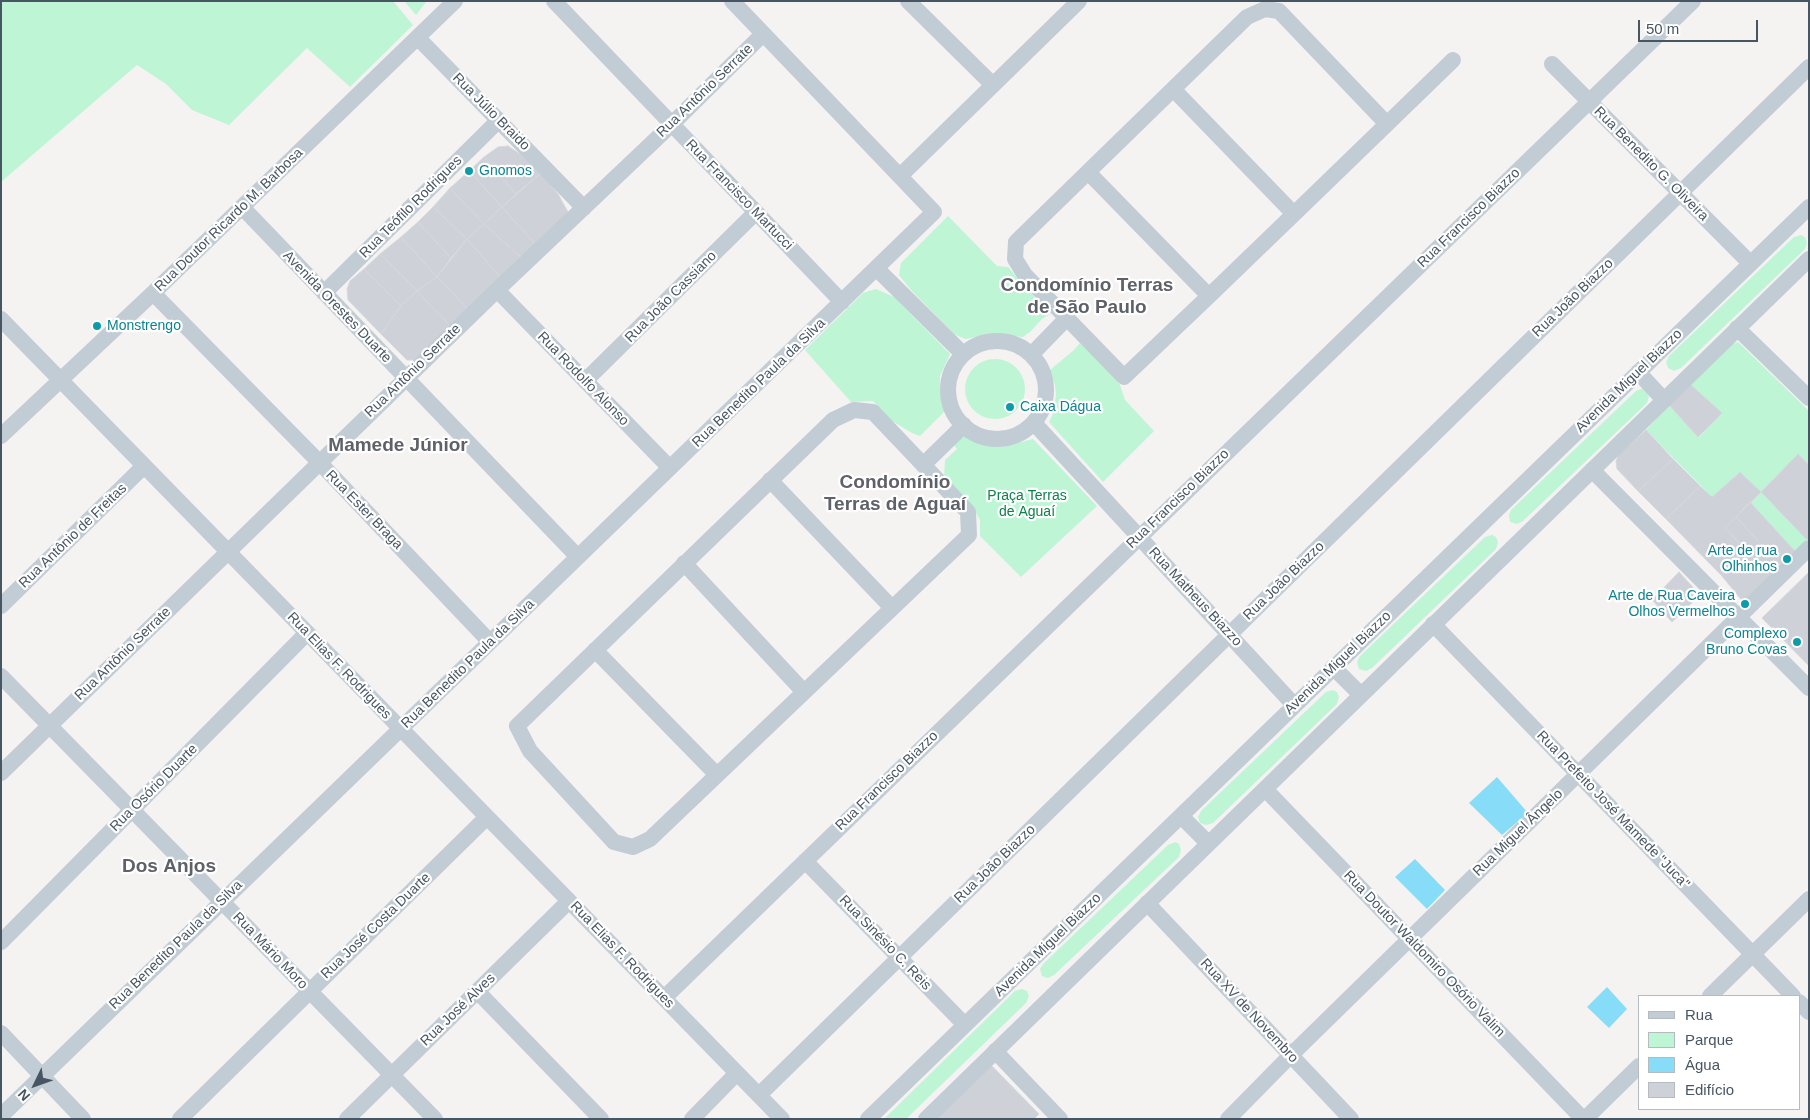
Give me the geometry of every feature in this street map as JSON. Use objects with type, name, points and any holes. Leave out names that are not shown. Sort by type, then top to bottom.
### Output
[{"type":"street","name":"Rua Doutor Ricardo M. Barbosa","points":[[1,436],[153,293],[455,1]]},
{"type":"street","name":"Rua Francisco Martucci","points":[[554,1],[842,302]]},
{"type":"street","points":[[732,1],[900,176],[1079,1]]},
{"type":"street","points":[[908,1],[993,85]]},
{"type":"street","name":"Rua Francisco Biazzo","points":[[664,998],[1693,1]]},
{"type":"street","points":[[1388,124],[1279,11],[1265,9],[1247,17],[1016,242],[1016,259],[1025,275],[1124,377],[1388,124],[1453,60]]},
{"type":"street","name":"Rua Antônio Serrate","points":[[1,773],[763,34]]},
{"type":"street","name":"Rua Júlio Braido","points":[[418,38],[584,208]]},
{"type":"street","name":"Rua Benedito G. Oliveira","points":[[1552,64],[1750,263]]},
{"type":"street","name":"Rua João Biazzo","points":[[759,1095],[1809,67]]},
{"type":"street","points":[[1173,89],[1294,214]]},
{"type":"street","name":"Rua Teófilo Rodrigues","points":[[324,293],[499,120]]},
{"type":"street","points":[[1088,172],[1209,296]]},
{"type":"street","name":"Rua Benedito Paula da Silva","points":[[1,1116],[934,212],[900,176]]},
{"type":"street","name":"Avenida Orestes Duarte","points":[[242,207],[578,558]]},
{"type":"street","name":"Rua João Cassiano","points":[[585,381],[756,212]]},
{"type":"street","name":"Avenida Miguel Biazzo","points":[[868,1119],[1750,263],[1807,213]]},
{"type":"street","points":[[926,1119],[1809,259]]},
{"type":"street","points":[[877,269],[963,354]]},
{"type":"street","name":"Rua Rodolfo Alonso","points":[[497,290],[670,468]]},
{"type":"street","name":"Rua Ester Braga","points":[[153,293],[320,463],[490,642]]},
{"type":"street","points":[[1032,354],[1067,318]]},
{"type":"street","name":"Rua Elias F. Rodrigues","points":[[1,319],[782,1119]]},
{"type":"street","points":[[1737,328],[1809,398]]},
{"type":"street","points":[[998,340],[1016,344],[1032,354],[1043,370],[1047,388],[1044,406],[1034,423],[1019,434],[1000,439],[980,436],[964,426],[952,409],[948,390],[952,370],[963,354],[979,344],[998,340]]},
{"type":"street","points":[[1638,372],[1664,400]]},
{"type":"street","points":[[854,410],[873,412],[968,512],[969,535],[650,839],[633,847],[614,842],[530,751],[517,726],[770,480],[832,420],[854,410]]},
{"type":"street","name":"Rua Matheus Biazzo","points":[[1034,423],[1294,705]]},
{"type":"street","points":[[923,465],[964,426]]},
{"type":"street","name":"Rua Antônio de Freitas","points":[[1,606],[144,466]]},
{"type":"street","points":[[1592,470],[1809,688]]},
{"type":"street","points":[[770,480],[892,608]]},
{"type":"street","name":"Rua Miguel Ângelo","points":[[1228,1119],[1290,1055],[1809,548]]},
{"type":"street","points":[[684,563],[804,692]]},
{"type":"street","name":"Rua Prefeito José Mamede \"Juca\"","points":[[1433,624],[1792,995]]},
{"type":"street","name":"Rua Osório Duarte","points":[[1,942],[307,633]]},
{"type":"street","points":[[595,650],[717,774]]},
{"type":"street","points":[[1334,667],[1361,695]]},
{"type":"street","name":"Rua Mário Moro","points":[[1,676],[435,1119]]},
{"type":"street","name":"Rua Doutor Waldomiro Osório Valim","points":[[1265,788],[1584,1119]]},
{"type":"street","points":[[1181,816],[1208,843]]},
{"type":"street","name":"Rua José Costa Duarte","points":[[180,1119],[309,990],[488,817]]},
{"type":"street","name":"Rua Sinésio C. Reis","points":[[805,861],[965,1026]]},
{"type":"street","points":[[1711,995],[1809,899]]},
{"type":"street","name":"Rua José Alves","points":[[347,1119],[569,901]]},
{"type":"street","name":"Rua XV de Novembro","points":[[1147,903],[1351,1119]]},
{"type":"street","points":[[477,991],[601,1119]]},
{"type":"street","points":[[1800,1003],[1809,1012]]},
{"type":"street","points":[[1,1033],[83,1119]]},
{"type":"street","points":[[995,1051],[1060,1119]]},
{"type":"street","points":[[1584,1119],[1638,1067]]},
{"type":"street","points":[[692,1119],[737,1073]]},
{"type":"green space","points":[[1,1],[393,1],[413,25],[350,87],[307,48],[229,125],[192,110],[166,84],[137,65],[1,182]]},
{"type":"green space","points":[[404,1],[427,1],[416,15]]},
{"type":"green space","points":[[948,216],[997,266],[1008,267],[1050,314],[1023,337],[1004,335],[965,339],[954,334],[899,275],[901,263]]},
{"type":"green space","points":[[1801,235],[1805,237],[1807,243],[1805,249],[1681,368],[1674,371],[1668,368],[1666,362],[1669,356],[1794,237]]},
{"type":"green space","points":[[876,289],[894,297],[950,354],[940,376],[940,392],[945,411],[920,436],[892,421],[873,401],[851,402],[805,350],[863,293]]},
{"type":"green space","points":[[1738,342],[1809,411],[1809,465],[1798,454],[1761,492],[1740,472],[1712,497],[1646,430],[1669,405],[1699,437],[1721,413],[1690,384],[1729,345]]},
{"type":"green space","points":[[1080,343],[1113,375],[1120,385],[1125,400],[1154,431],[1103,482],[1049,422],[1053,414],[1056,395],[1050,370]]},
{"type":"green space","points":[[995,359],[1012,364],[1020,372],[1025,389],[1020,406],[1012,414],[995,419],[978,414],[970,406],[965,389],[970,372],[978,364]]},
{"type":"green space","points":[[1643,388],[1649,396],[1647,403],[1523,521],[1517,524],[1510,522],[1509,515],[1511,510],[1636,391]]},
{"type":"green space","name":"Praça Terras de Aguaí","points":[[965,433],[975,442],[1002,447],[1033,439],[1097,506],[1021,577],[980,536],[980,520],[975,511],[944,478],[945,460],[957,449],[953,444]]},
{"type":"green space","points":[[1761,492],[1807,540],[1795,551],[1750,502]]},
{"type":"green space","points":[[1492,535],[1496,537],[1498,542],[1496,549],[1372,668],[1366,671],[1359,669],[1357,662],[1360,656],[1485,537]]},
{"type":"green space","points":[[1333,690],[1337,692],[1339,697],[1337,704],[1213,823],[1206,825],[1200,823],[1198,817],[1201,811],[1326,692]]},
{"type":"green space","points":[[1175,842],[1179,844],[1181,850],[1179,857],[1054,975],[1048,978],[1042,976],[1040,969],[1043,964],[1168,845]]},
{"type":"green space","points":[[1022,989],[1027,991],[1029,996],[1026,1003],[906,1119],[884,1119],[1015,991]]},
{"type":"water","points":[[1497,777],[1528,813],[1502,835],[1469,803]]},
{"type":"water","points":[[1415,859],[1445,890],[1427,909],[1395,877]]},
{"type":"water","points":[[1607,987],[1627,1009],[1609,1028],[1587,1007]]},
{"type":"building","points":[[508,146],[529,160],[541,173],[516,194],[484,157],[498,147]]},
{"type":"building","points":[[484,157],[516,194],[502,207],[469,171]]},
{"type":"building","points":[[469,171],[502,207],[484,224],[450,188]]},
{"type":"building","points":[[541,173],[558,194],[568,212],[536,245],[502,207]]},
{"type":"building","points":[[450,188],[484,224],[467,239],[433,207]]},
{"type":"building","points":[[433,207],[467,239],[451,258],[418,222]]},
{"type":"building","points":[[502,207],[536,245],[522,258],[484,224]]},
{"type":"building","points":[[418,222],[451,258],[437,277],[401,237]]},
{"type":"building","points":[[484,224],[522,258],[502,279],[467,239]]},
{"type":"building","points":[[401,237],[437,277],[417,291],[380,254]]},
{"type":"building","points":[[467,239],[502,279],[468,309],[437,277]]},
{"type":"building","points":[[380,254],[417,291],[401,306],[364,269]]},
{"type":"building","points":[[364,269],[401,306],[381,334],[348,300],[347,289],[350,281]]},
{"type":"building","points":[[437,277],[468,309],[450,326],[417,291]]},
{"type":"building","points":[[417,291],[450,326],[427,351],[414,360],[407,360],[381,334],[401,306]]},
{"type":"building","points":[[1690,384],[1722,413],[1698,437],[1669,405]]},
{"type":"building","points":[[1646,430],[1673,459],[1638,491],[1617,469],[1616,461],[1619,454]]},
{"type":"building","points":[[1798,454],[1809,465],[1809,537],[1807,540],[1761,492]]},
{"type":"building","points":[[1673,459],[1700,486],[1666,519],[1638,491]]},
{"type":"building","points":[[1740,472],[1761,492],[1725,528],[1744,548],[1721,575],[1666,519],[1700,486],[1712,497]]},
{"type":"building","points":[[1750,502],[1795,551],[1781,566],[1736,517]]},
{"type":"building","points":[[1736,517],[1781,566],[1770,576],[1725,528]]},
{"type":"building","points":[[1744,548],[1770,576],[1745,604],[1721,575]]},
{"type":"building","points":[[1679,572],[1700,595],[1672,622],[1652,600]]},
{"type":"building","name":"Complexo Bruno Covas","points":[[1809,572],[1809,666],[1762,618]]},
{"type":"building","points":[[990,1064],[1039,1114],[1034,1119],[934,1119]]},
{"type":"place","name":"Gnomos","points":[[469,171]]},
{"type":"place","name":"Monstrengo","points":[[97,326]]},
{"type":"place","name":"Caixa Dágua","points":[[1010,407]]},
{"type":"place","name":"Arte de rua Olhinhos","points":[[1787,559]]},
{"type":"place","name":"Arte de Rua Caveira Olhos Vermelhos","points":[[1745,604]]},
{"type":"place","name":"Complexo Bruno Covas","points":[[1797,642]]},
{"type":"district","name":"Condomínio Terras de São Paulo","points":[[1087,297]]},
{"type":"district","name":"Mamede Júnior","points":[[398,446]]},
{"type":"district","name":"Condomínio Terras de Aguaí","points":[[895,494]]},
{"type":"district","name":"Dos Anjos","points":[[169,867]]}]
